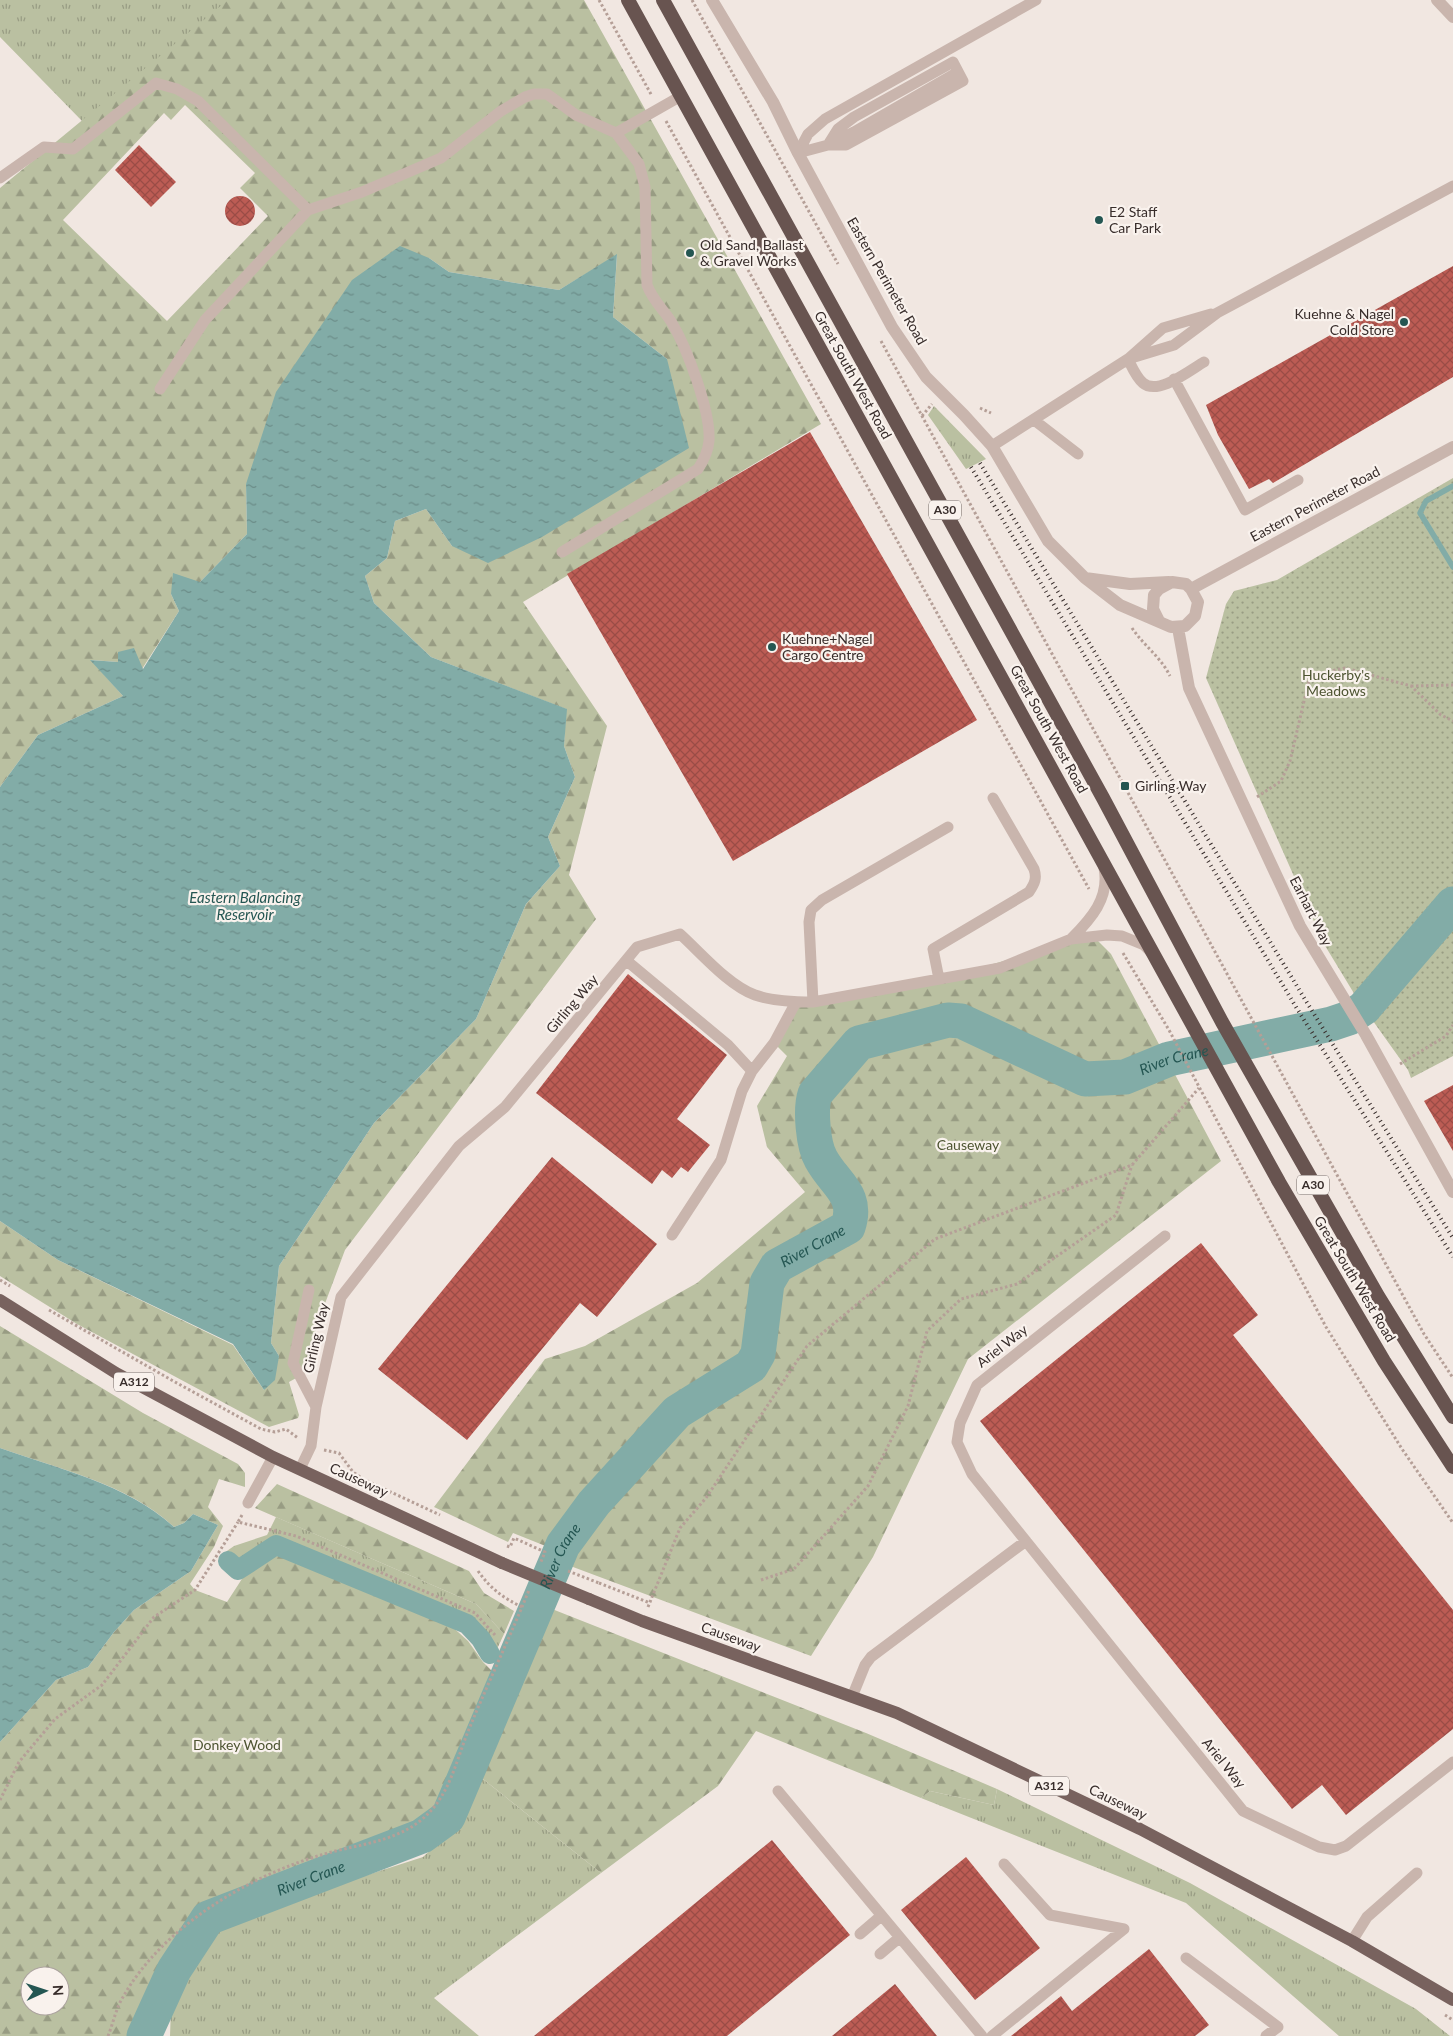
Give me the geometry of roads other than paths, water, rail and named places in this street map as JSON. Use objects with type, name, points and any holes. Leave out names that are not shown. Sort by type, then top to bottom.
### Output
[{"type":"highway","name":"Great South West Road","points":[[628,0],[1327,1265],[1384,1361],[1453,1467]]},
{"type":"highway","name":"Great South West Road","points":[[664,0],[1103,798],[1222,1022],[1374,1288],[1453,1417]]},
{"type":"main road","name":"Causeway","points":[[0,1300],[116,1373],[273,1457],[494,1559],[589,1599],[897,1713],[1140,1829],[1352,1941],[1453,2000]]},
{"type":"street","name":"Eastern Perimeter Road","points":[[712,0],[773,102],[798,153],[892,327],[926,378],[992,446],[1048,541],[1085,578],[1120,605],[1159,621]]},
{"type":"street","points":[[1437,0],[1453,17]]},
{"type":"street","name":"Eastern Perimeter Road","points":[[1191,589],[1453,447]]},
{"type":"street","points":[[1085,578],[1130,584],[1172,582],[1186,584],[1198,602],[1198,609],[1191,622],[1178,628],[1165,626],[1159,621],[1153,609],[1154,595],[1164,584],[1172,582]]},
{"type":"street","name":"Earhart Way","points":[[1178,628],[1189,688],[1300,926],[1366,1035],[1453,1192]]},
{"type":"lane","points":[[798,153],[808,134],[825,119],[1036,0]]},
{"type":"lane","points":[[798,153],[828,145],[961,77]]},
{"type":"lane","points":[[0,178],[44,147],[73,149],[156,83],[177,89],[198,101],[308,210]]},
{"type":"lane","points":[[160,389],[205,320],[308,210],[362,192],[441,158],[501,111],[534,94],[547,94],[576,115],[616,133],[639,164],[646,187],[647,285],[652,298],[672,322],[686,349],[708,423],[709,441],[706,457],[698,470],[562,552]]},
{"type":"lane","points":[[616,133],[681,96]]},
{"type":"lane","points":[[1128,359],[1174,345],[1218,313],[1453,186]]},
{"type":"lane","points":[[992,446],[1128,359],[1163,328],[1218,313]]},
{"type":"lane","points":[[1128,359],[1144,384],[1154,388],[1204,362]]},
{"type":"lane","points":[[1174,379],[1245,510],[1298,480]]},
{"type":"lane","points":[[1034,420],[1078,454]]},
{"type":"lane","points":[[939,979],[933,949],[1029,892],[1036,876],[1034,868],[993,798]]},
{"type":"lane","points":[[813,1002],[809,922],[811,910],[822,900],[948,827]]},
{"type":"lane","name":"Girling Way","points":[[1071,939],[1099,906],[1105,890],[1101,857]]},
{"type":"lane","name":"Girling Way","points":[[300,1469],[311,1446],[316,1407],[341,1297],[459,1146],[505,1107],[638,947],[680,934],[728,978],[755,995],[796,1002],[813,1002],[1000,968],[1071,939],[1111,935],[1122,936],[1144,945],[1154,954]]},
{"type":"lane","points":[[627,961],[728,1045],[752,1071]]},
{"type":"lane","points":[[672,1235],[721,1160],[742,1091],[752,1071],[774,1043],[796,1002]]},
{"type":"lane","name":"Ariel Way","points":[[1165,1236],[977,1385],[960,1423],[957,1442],[972,1474],[1243,1811],[1319,1847],[1335,1850],[1346,1846],[1453,1762]]},
{"type":"lane","points":[[309,1290],[293,1363],[316,1407]]},
{"type":"lane","points":[[248,1503],[273,1457]]},
{"type":"lane","points":[[852,1697],[865,1665],[871,1657],[1026,1541]]},
{"type":"lane","points":[[778,1791],[982,2036]]},
{"type":"lane","points":[[992,2036],[1124,1928],[1050,1915],[1004,1864]]},
{"type":"lane","points":[[1352,1941],[1367,1916],[1417,1873]]},
{"type":"lane","points":[[860,1934],[881,1916]]},
{"type":"lane","points":[[880,1954],[899,1938]]},
{"type":"lane","points":[[1186,1958],[1278,2027],[1266,2036]]},
{"type":"water","name":"Eastern Balancing Reservoir","points":[[400,246],[429,258],[449,272],[559,290],[617,254],[613,317],[667,359],[689,448],[542,537],[488,563],[452,546],[426,509],[395,521],[387,558],[365,576],[374,603],[431,657],[567,709],[564,746],[575,777],[548,837],[560,866],[526,904],[476,1019],[374,1123],[279,1266],[271,1343],[279,1356],[275,1380],[264,1390],[233,1344],[58,1260],[0,1221],[0,787],[38,735],[123,696],[90,660],[118,662],[118,652],[134,648],[143,669],[179,611],[171,594],[173,573],[200,582],[247,534],[246,484],[276,392],[352,280]]},
{"type":"water","points":[[0,1448],[92,1479],[136,1499],[174,1527],[184,1523],[193,1514],[218,1525],[191,1571],[134,1610],[114,1632],[88,1667],[56,1680],[0,1742]]},
{"type":"waterway","points":[[1453,486],[1426,501],[1420,513],[1453,567]]},
{"type":"waterway","name":"River Crane","points":[[144,2036],[174,1970],[208,1918],[422,1836],[448,1817],[563,1545],[594,1503],[677,1412],[751,1366],[758,1354],[767,1283],[777,1266],[848,1227],[851,1216],[848,1198],[818,1153],[814,1136],[813,1101],[815,1094],[859,1043],[948,1020],[961,1021],[1085,1079],[1125,1077],[1169,1059],[1331,1024],[1349,1018],[1364,1008],[1453,904]]},
{"type":"waterway","points":[[228,1561],[238,1570],[276,1545],[467,1624],[481,1639],[490,1654]]},
{"type":"waterway","points":[[502,1672],[503,1682]]},
{"type":"railway","points":[[980,463],[1306,1001],[1453,1238]]},
{"type":"railway","points":[[971,467],[1296,1007],[1453,1257]]},
{"type":"place","name":"E2 Staff Car Park","points":[[1099,220]]},
{"type":"place","name":"Old Sand, Ballast & Gravel Works","points":[[690,253]]},
{"type":"place","name":"Kuehne & Nagel Cold Store","points":[[1404,322]]},
{"type":"place","name":"Kuehne+Nagel Cargo Centre","points":[[772,647]]},
{"type":"place","name":"Girling Way","points":[[1125,786]]},
{"type":"park label","name":"Huckerby's Meadows","points":[[1336,684]]},
{"type":"park label","name":"Donkey Wood","points":[[237,1745]]}]
